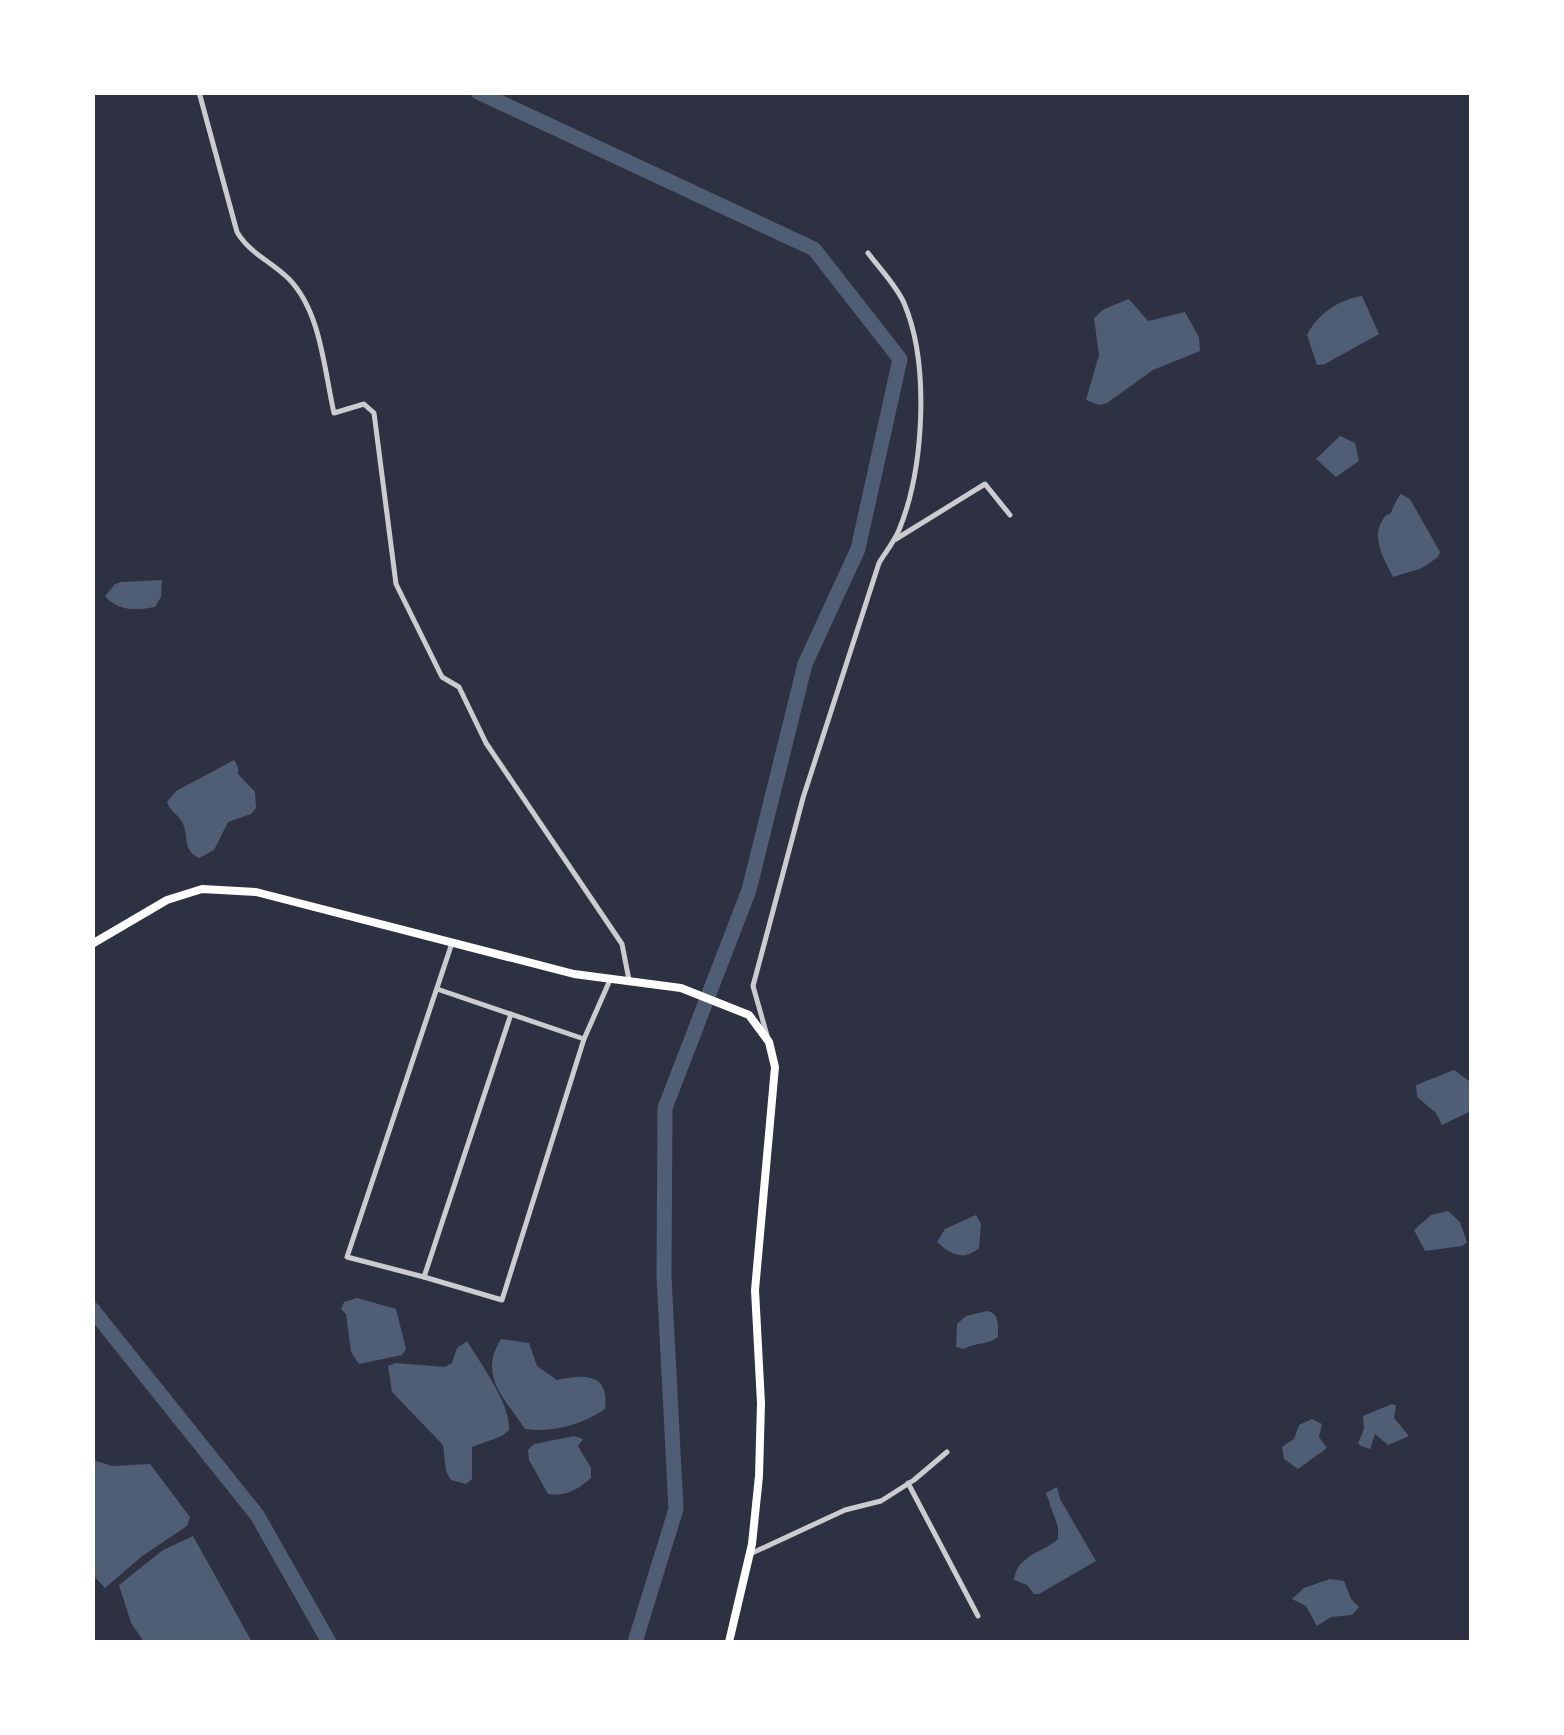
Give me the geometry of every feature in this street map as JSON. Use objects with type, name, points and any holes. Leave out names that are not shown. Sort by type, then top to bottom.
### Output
[{"type":"main road","points":[[92,944],[167,900],[202,890],[256,892],[574,974],[682,988],[749,1015],[769,1042],[776,1067],[755,1290],[761,1422],[759,1476],[750,1554],[729,1642]]},
{"type":"street","points":[[200,92],[236,232],[247,250],[272,262],[307,301],[334,413],[364,404],[374,413],[396,584],[442,677],[458,687],[486,742],[622,944],[630,983]]},
{"type":"street","points":[[769,1042],[753,986],[803,798],[879,564],[898,532],[920,446],[913,326],[902,297],[868,253]]},
{"type":"street","points":[[893,540],[985,484],[1010,514]]},
{"type":"street","points":[[452,942],[347,1257],[502,1300],[584,1039],[610,980]]},
{"type":"street","points":[[436,989],[584,1039]]},
{"type":"street","points":[[424,1278],[511,1014]]},
{"type":"street","points":[[750,1554],[844,1510],[881,1501],[947,1452]]},
{"type":"street","points":[[908,1483],[978,1616]]},
{"type":"water","points":[[1362,296],[1379,334],[1317,365],[1307,335],[1311,327],[1330,309]]},
{"type":"water","points":[[1129,299],[1148,321],[1185,312],[1199,337],[1200,351],[1153,370],[1099,405],[1086,400],[1099,355],[1094,318],[1104,309]]},
{"type":"water","points":[[1340,436],[1355,443],[1359,461],[1336,477],[1316,459]]},
{"type":"water","points":[[1401,494],[1410,499],[1440,552],[1422,568],[1393,577],[1378,535],[1382,521]]},
{"type":"water","points":[[162,580],[161,597],[155,607],[122,607],[105,596],[121,582]]},
{"type":"water","points":[[234,760],[238,774],[255,792],[256,808],[251,814],[228,822],[214,850],[199,858],[190,851],[182,822],[167,802],[176,791]]},
{"type":"water","points":[[1454,1070],[1469,1081],[1471,1111],[1442,1125],[1436,1113],[1417,1097],[1416,1085]]},
{"type":"water","points":[[1448,1211],[1460,1222],[1467,1242],[1425,1251],[1414,1230],[1431,1215]]},
{"type":"water","points":[[976,1215],[981,1224],[979,1248],[958,1255],[937,1242],[945,1229]]},
{"type":"water","points":[[357,1298],[396,1309],[406,1349],[402,1355],[359,1364],[351,1352],[346,1314],[341,1309],[344,1302]]},
{"type":"water","points":[[987,1311],[996,1317],[998,1337],[964,1349],[956,1347],[957,1324],[966,1316]]},
{"type":"water","points":[[501,1339],[529,1343],[537,1366],[557,1380],[585,1377],[599,1382],[605,1409],[567,1426],[525,1429],[496,1386],[493,1375],[492,1364]]},
{"type":"water","points":[[467,1341],[500,1396],[509,1430],[472,1447],[472,1479],[466,1484],[451,1480],[443,1445],[392,1392],[388,1366],[395,1363],[445,1367],[452,1363],[457,1348]]},
{"type":"water","points":[[1392,1404],[1396,1406],[1394,1418],[1409,1436],[1388,1445],[1375,1434],[1370,1449],[1361,1446],[1358,1443],[1364,1429],[1363,1416]]},
{"type":"water","points":[[1312,1419],[1322,1424],[1319,1437],[1327,1448],[1298,1469],[1284,1459],[1282,1447],[1294,1439],[1299,1425]]},
{"type":"water","points":[[574,1436],[583,1439],[578,1446],[591,1468],[591,1478],[572,1491],[548,1494],[529,1460],[528,1450],[534,1444]]},
{"type":"water","points":[[93,1460],[112,1466],[150,1464],[190,1517],[187,1526],[141,1557],[105,1588],[93,1575]]},
{"type":"water","points":[[1057,1487],[1096,1561],[1034,1594],[1027,1585],[1014,1580],[1025,1560],[1058,1539],[1058,1527],[1046,1493]]},
{"type":"water","points":[[193,1536],[252,1642],[144,1642],[131,1623],[119,1585],[163,1550]]},
{"type":"water","points":[[1330,1579],[1344,1581],[1359,1607],[1352,1615],[1331,1617],[1317,1626],[1306,1606],[1292,1599],[1304,1588]]},
{"type":"waterway","points":[[478,92],[814,249],[900,359],[858,549],[805,664],[749,890],[665,1108],[664,1277],[676,1509],[635,1642]]},
{"type":"waterway","points":[[92,1309],[257,1515],[329,1642]]}]
